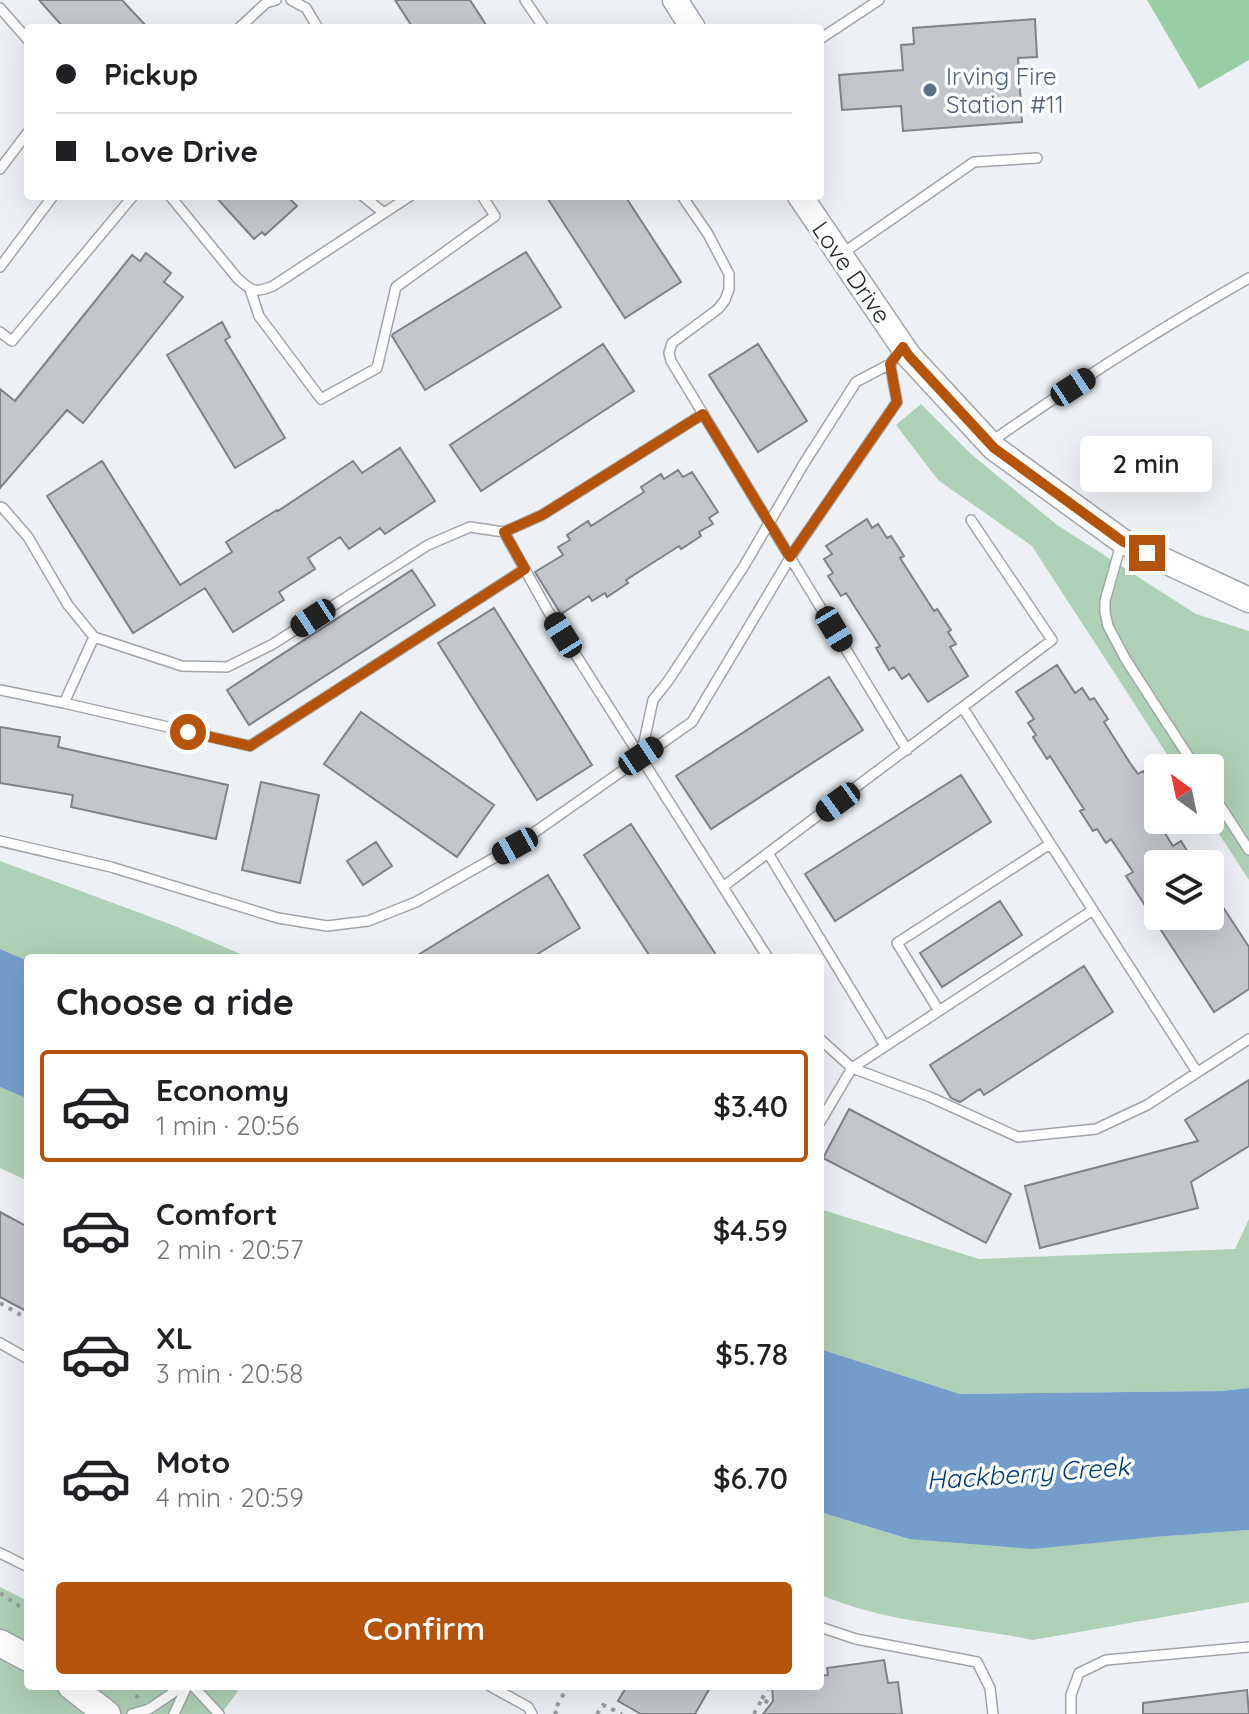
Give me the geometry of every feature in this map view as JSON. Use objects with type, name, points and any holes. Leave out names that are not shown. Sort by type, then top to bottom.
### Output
[{"type":"main road","points":[[0,1643],[24,1656]]},
{"type":"main road","points":[[76,1690],[107,1714]]},
{"type":"street","points":[[675,0],[690,24]]},
{"type":"street","name":"Love Drive","points":[[803,200],[840,255],[897,356],[909,356],[990,443],[1122,541],[1249,600]]},
{"type":"lane","points":[[243,24],[266,3],[276,0]]},
{"type":"lane","points":[[291,0],[306,8],[316,24]]},
{"type":"lane","points":[[525,0],[541,24]]},
{"type":"lane","points":[[824,36],[879,0]]},
{"type":"lane","points":[[0,8],[24,35]]},
{"type":"lane","points":[[0,169],[24,137]]},
{"type":"lane","points":[[840,255],[974,162],[1037,158]]},
{"type":"lane","points":[[0,267],[50,200]]},
{"type":"lane","points":[[0,332],[12,341],[130,200]]},
{"type":"lane","points":[[173,200],[238,279],[250,289],[259,291],[273,286],[404,200]]},
{"type":"lane","points":[[368,200],[384,213]]},
{"type":"lane","points":[[250,289],[259,316],[321,399],[377,368],[396,287],[495,216],[485,200]]},
{"type":"lane","points":[[685,200],[708,234],[729,274],[729,289],[718,309],[672,343],[669,353],[671,361],[907,750]]},
{"type":"lane","points":[[990,443],[1060,395],[1249,278]]},
{"type":"lane","points":[[641,756],[653,700],[744,566],[856,382],[897,356]]},
{"type":"lane","points":[[0,841],[111,867],[278,918],[327,926],[368,921],[416,902],[515,846],[692,722],[790,557],[897,402],[897,356]]},
{"type":"lane","points":[[0,507],[28,537],[68,605],[94,637],[182,666],[227,667],[273,644],[428,545],[470,527],[504,532],[542,515],[703,414]]},
{"type":"lane","points":[[724,886],[1052,640],[971,520]]},
{"type":"lane","points":[[504,532],[548,611],[766,954]]},
{"type":"lane","points":[[1122,541],[1105,601],[1108,626],[1126,660],[1187,754]]},
{"type":"lane","points":[[0,690],[250,746],[525,569]]},
{"type":"lane","points":[[64,703],[94,637]]},
{"type":"lane","points":[[963,708],[1197,1072]]},
{"type":"lane","points":[[1224,812],[1249,850]]},
{"type":"lane","points":[[939,1011],[897,943],[1050,844]]},
{"type":"lane","points":[[768,853],[885,1046]]},
{"type":"lane","points":[[824,1115],[852,1068],[1093,910]]},
{"type":"lane","points":[[824,1043],[852,1068],[930,1097],[1018,1137],[1096,1129],[1147,1105],[1249,1039]]},
{"type":"lane","points":[[0,1343],[24,1357]]},
{"type":"lane","points":[[0,1553],[24,1565]]},
{"type":"lane","points":[[824,1628],[856,1639],[977,1662],[990,1688],[993,1714]]},
{"type":"lane","points":[[1071,1714],[1071,1695],[1079,1673],[1106,1660],[1249,1647]]},
{"type":"lane","points":[[132,1714],[149,1709],[181,1690]]},
{"type":"lane","points":[[174,1714],[186,1690]]},
{"type":"lane","points":[[192,1690],[219,1714]]},
{"type":"lane","points":[[497,1690],[528,1707],[532,1714]]},
{"type":"path","points":[[0,1303],[24,1317]]},
{"type":"path","points":[[0,1593],[24,1609]]},
{"type":"path","points":[[557,1714],[554,1711],[566,1690]]},
{"type":"path","points":[[754,1714],[767,1690]]},
{"type":"path","points":[[762,1699],[771,1704]]},
{"type":"path","points":[[597,1714],[603,1705],[622,1714]]},
{"type":"green space","points":[[1147,0],[1249,0],[1249,60],[1199,89]]},
{"type":"green space","points":[[921,404],[971,454],[1057,525],[1196,614],[1249,631],[1249,880],[1219,834],[1224,834],[1224,754],[1167,754],[1032,546],[938,480],[896,425]]},
{"type":"green space","points":[[0,861],[175,926],[241,954],[24,954],[24,959],[0,949]]},
{"type":"green space","points":[[0,1087],[24,1097],[24,1179],[0,1168]]},
{"type":"green space","points":[[824,1210],[979,1259],[1235,1249],[1249,1219],[1249,1388],[960,1394],[824,1350]]},
{"type":"green space","points":[[824,1513],[909,1539],[1155,1537],[1249,1530],[1249,1602],[1033,1640],[925,1623],[824,1596]]},
{"type":"green space","points":[[0,1587],[24,1599],[24,1690],[238,1691],[221,1714],[0,1714]]},
{"type":"water","points":[[0,949],[24,959],[24,1097],[0,1087]]},
{"type":"water","name":"Hackberry Creek","points":[[824,1350],[960,1394],[1249,1388],[1249,1530],[1032,1549],[909,1539],[824,1513]]},
{"type":"building","points":[[39,0],[122,0],[144,24],[60,24]]},
{"type":"building","points":[[395,0],[470,0],[485,24],[410,24]]},
{"type":"building","name":"Irving Fire Station #11","points":[[1035,19],[1037,57],[1018,58],[1022,122],[903,131],[901,106],[842,110],[839,75],[903,70],[901,45],[914,44],[913,28]]},
{"type":"building","points":[[219,200],[291,200],[297,206],[265,235],[262,232],[254,239]]},
{"type":"building","points":[[549,200],[628,200],[681,282],[625,318]]},
{"type":"building","points":[[526,252],[561,307],[425,390],[393,334]]},
{"type":"building","points":[[146,253],[171,273],[164,282],[183,297],[83,423],[67,410],[0,488],[0,389],[15,401],[132,255],[140,261]]},
{"type":"building","points":[[222,322],[230,337],[225,340],[285,438],[235,468],[167,355]]},
{"type":"building","points":[[603,344],[634,391],[481,491],[450,445]]},
{"type":"building","points":[[758,344],[807,421],[758,452],[709,375]]},
{"type":"building","points":[[400,448],[435,501],[385,534],[380,528],[349,549],[340,537],[308,558],[315,569],[279,592],[284,600],[233,632],[205,588],[133,633],[47,496],[102,461],[180,585],[232,552],[226,542],[353,461],[362,473]]},
{"type":"building","points":[[678,470],[683,477],[692,472],[718,512],[709,518],[713,524],[681,549],[679,546],[626,580],[628,583],[607,597],[605,593],[592,601],[589,596],[561,614],[535,572],[563,555],[558,547],[570,540],[567,535],[588,521],[591,526],[644,492],[641,487],[661,474],[664,479]]},
{"type":"building","points":[[867,519],[872,528],[878,524],[887,538],[891,536],[904,556],[900,558],[934,611],[937,609],[951,630],[948,632],[956,644],[950,647],[968,676],[928,702],[909,674],[902,679],[894,667],[889,670],[876,648],[880,646],[846,593],[841,596],[828,576],[833,573],[824,559],[832,554],[826,546]]},
{"type":"building","points":[[412,570],[435,605],[249,725],[227,690]]},
{"type":"building","points":[[494,608],[592,765],[537,800],[438,643]]},
{"type":"building","points":[[1057,665],[1075,693],[1082,688],[1090,700],[1094,698],[1108,719],[1104,722],[1130,763],[1138,774],[1144,773],[1144,834],[1166,834],[1173,846],[1181,841],[1186,850],[1144,850],[1144,904],[1126,876],[1133,872],[1111,839],[1106,843],[1097,829],[1093,831],[1080,811],[1084,809],[1050,756],[1047,759],[1033,737],[1036,735],[1028,723],[1034,719],[1016,692]]},
{"type":"building","points":[[829,677],[863,730],[711,829],[676,776]]},
{"type":"building","points":[[361,712],[494,805],[457,857],[324,764]]},
{"type":"building","points":[[0,727],[60,737],[58,747],[228,785],[216,839],[71,807],[73,795],[0,783]]},
{"type":"building","points":[[961,775],[991,822],[835,921],[805,874]]},
{"type":"building","points":[[261,782],[319,795],[300,883],[242,870]]},
{"type":"building","points":[[631,824],[715,954],[648,954],[584,855]]},
{"type":"building","points":[[376,842],[392,866],[363,885],[347,861]]},
{"type":"building","points":[[548,875],[580,928],[538,954],[420,954]]},
{"type":"building","points":[[1000,901],[1022,935],[942,987],[920,953]]},
{"type":"building","points":[[1224,909],[1249,947],[1249,989],[1214,1012],[1161,930],[1224,930]]},
{"type":"building","points":[[1084,966],[1113,1012],[984,1095],[980,1089],[960,1102],[951,1098],[930,1065]]},
{"type":"building","points":[[1249,1080],[1249,1146],[1191,1182],[1198,1208],[1040,1248],[1025,1186],[1198,1141],[1185,1120]]},
{"type":"building","points":[[849,1109],[1011,1194],[986,1243],[824,1156]]},
{"type":"building","points":[[0,1212],[24,1225],[24,1310],[0,1297]]},
{"type":"building","points":[[884,1660],[888,1683],[898,1682],[902,1714],[763,1714],[773,1701],[772,1690],[824,1690],[827,1668]]},
{"type":"building","points":[[625,1690],[709,1690],[695,1714],[641,1714],[618,1701]]},
{"type":"building","points":[[1247,1690],[1249,1714],[1143,1714],[1143,1703]]},
{"type":"place","name":"Irving Fire Station #11","points":[[930,90]]},
{"type":"route","points":[[188,732],[250,746],[525,569],[504,532],[542,515],[703,414],[790,557],[897,402],[890,364],[903,347],[994,448],[1122,541],[1147,553]]}]
